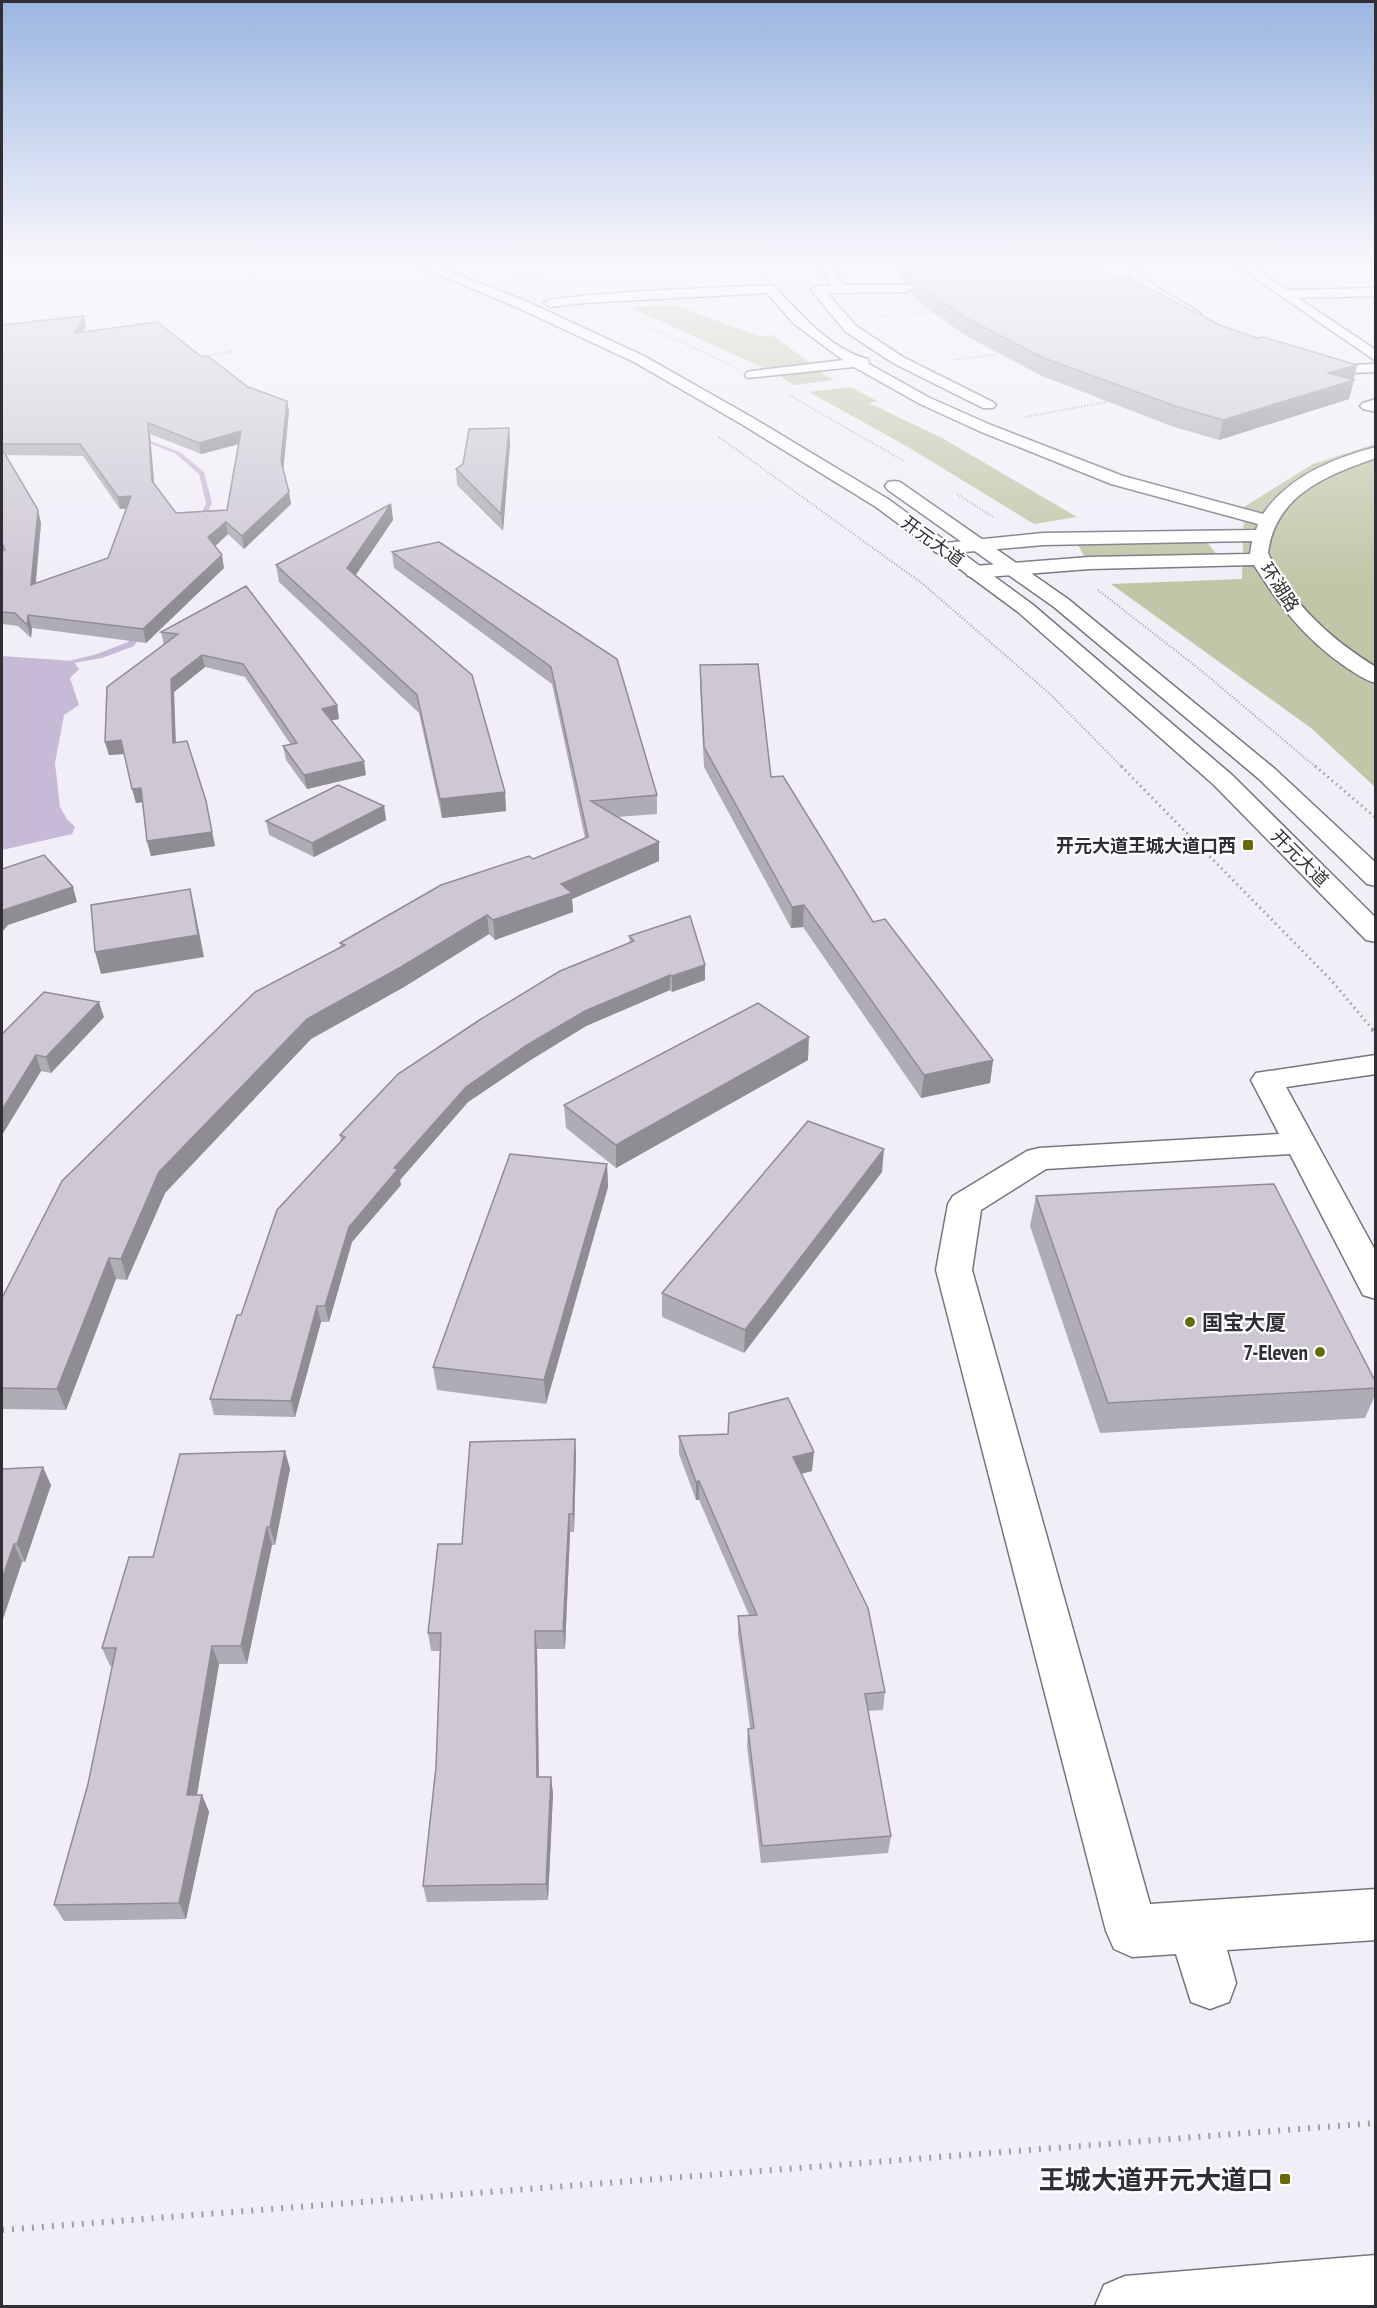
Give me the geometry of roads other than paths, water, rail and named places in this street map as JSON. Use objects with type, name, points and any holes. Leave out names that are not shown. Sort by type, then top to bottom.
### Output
[{"type":"main road","name":"开元大道","points":[[656,369],[882,503],[1025,608],[1223,780],[1376,934]]},
{"type":"main road","points":[[689,369],[777,418]]},
{"type":"main road","points":[[752,375],[807,369]]},
{"type":"main road","points":[[866,369],[985,428],[1097,473],[1265,528]]},
{"type":"main road","points":[[914,369],[971,398],[1019,418]]},
{"type":"main road","points":[[860,381],[924,374]]},
{"type":"main road","points":[[1376,403],[1368,406],[1376,408]]},
{"type":"main road","points":[[1278,480],[1307,463],[1376,440]]},
{"type":"main road","points":[[1265,528],[1278,505],[1290,492],[1313,477],[1376,452]]},
{"type":"main road","name":"开元大道","points":[[874,475],[914,498],[1061,603],[1267,774],[1376,878]]},
{"type":"main road","points":[[1259,500],[1278,505]]},
{"type":"main road","points":[[942,548],[1042,539],[1265,528]]},
{"type":"main road","name":"环湖路","points":[[1265,528],[1259,553],[1277,588],[1307,626],[1351,662],[1376,677]]},
{"type":"main road","points":[[975,572],[1089,563],[1262,559]]},
{"type":"main road","points":[[1376,1064],[1267,1080],[1376,1286]]},
{"type":"main road","points":[[1300,1143],[1040,1159],[965,1203],[954,1270],[1132,1931],[1376,1914]]},
{"type":"main road","points":[[1194,1927],[1210,1983]]},
{"type":"main road","points":[[1125,2307],[1376,2284]]},
{"type":"waterway","points":[[136,436],[178,453],[202,473],[209,503],[199,526]]},
{"type":"waterway","points":[[73,661],[99,656],[131,644],[142,628]]},
{"type":"place","name":"开元大道王城大道口西","points":[[1248,845]]},
{"type":"place","name":"国宝大厦","points":[[1190,1322]]},
{"type":"place","name":"7-Eleven","points":[[1320,1352]]},
{"type":"place","name":"王城大道开元大道口","points":[[1285,2179]]}]
